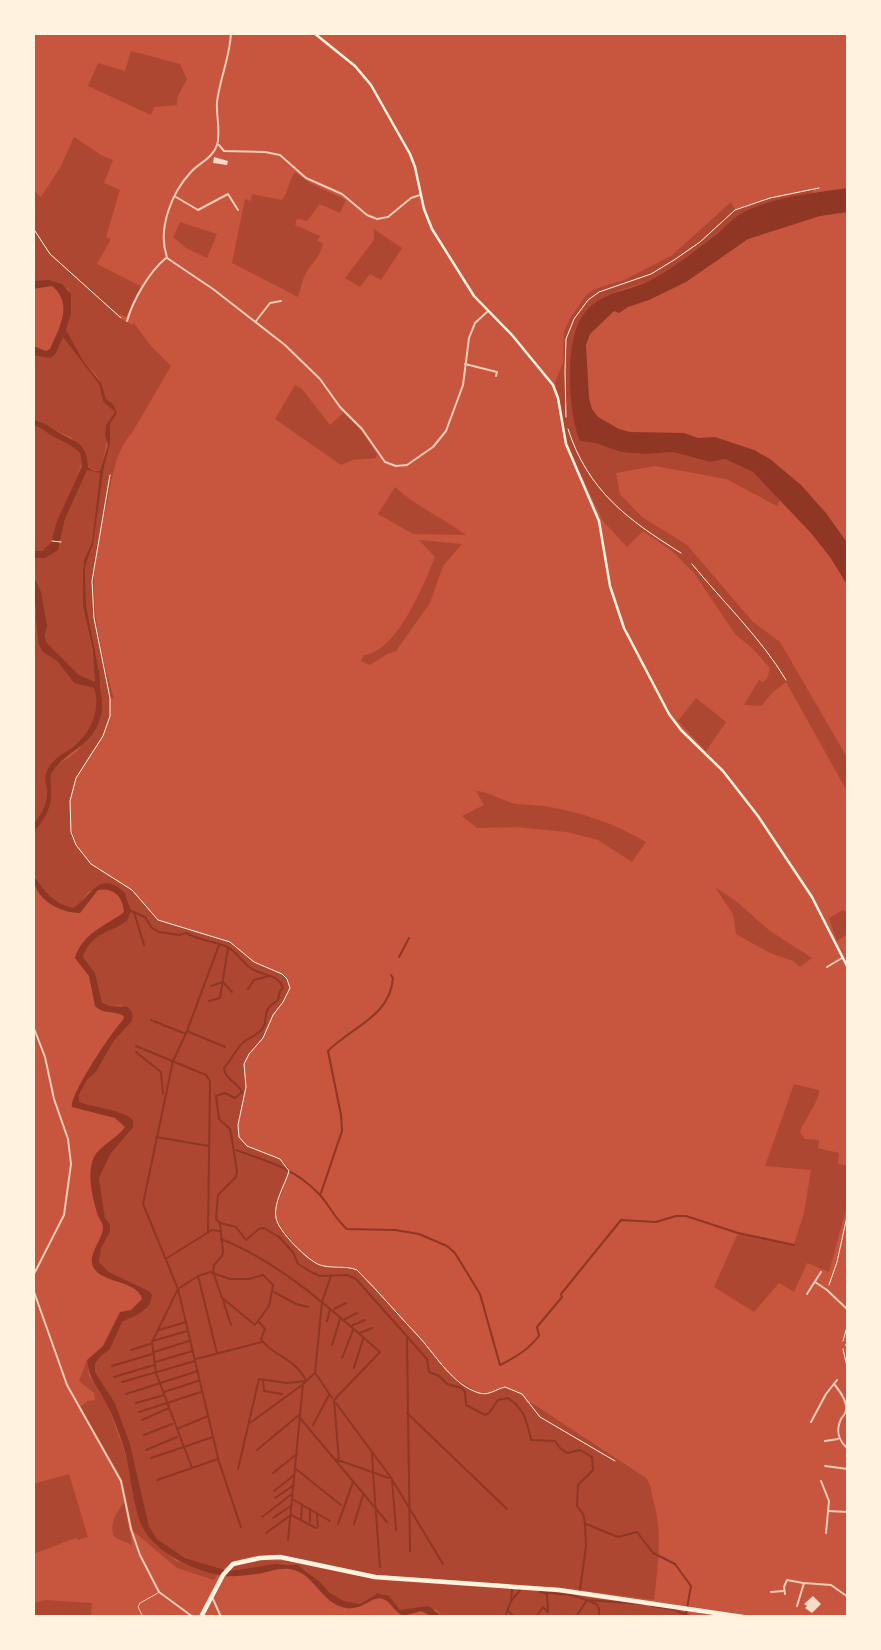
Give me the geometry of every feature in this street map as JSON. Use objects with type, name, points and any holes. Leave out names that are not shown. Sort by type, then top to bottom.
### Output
[{"type":"highway","points":[[201,1617],[221,1579],[233,1564],[280,1557],[375,1577],[547,1589],[687,1608],[702,1614],[743,1617]]},
{"type":"main road","points":[[314,33],[349,61],[371,85],[410,154],[432,229],[467,287],[487,312],[518,342],[556,391],[566,444],[600,521],[613,600],[624,628],[669,714],[723,771],[758,816],[812,897],[848,968]]},
{"type":"street","points":[[231,33],[229,55],[218,99],[218,144],[213,153],[191,171],[175,197],[164,229],[164,251],[167,258],[285,345],[320,379],[340,407],[362,429],[385,462],[396,466],[407,465],[429,450],[446,431],[463,385],[469,338],[473,328],[487,312]]},
{"type":"street","points":[[218,144],[224,151]]},
{"type":"street","points":[[213,153],[265,152],[280,155],[306,178],[342,194],[377,219],[388,216],[411,198],[421,195]]},
{"type":"street","points":[[175,197],[198,209],[206,208],[228,194],[237,210]]},
{"type":"street","points":[[127,321],[137,297],[152,274],[167,258]]},
{"type":"street","points":[[256,322],[270,303],[281,301]]},
{"type":"street","points":[[465,364],[497,373]]},
{"type":"street","points":[[827,967],[842,958]]},
{"type":"street","points":[[831,965],[835,971]]},
{"type":"street","points":[[33,1026],[68,1139],[71,1164],[64,1215],[33,1276]]},
{"type":"street","points":[[807,1294],[821,1272]]},
{"type":"street","points":[[815,1282],[848,1310]]},
{"type":"street","points":[[33,1289],[67,1385],[118,1474],[125,1493],[133,1538],[159,1592],[193,1617]]},
{"type":"street","points":[[811,1422],[825,1394],[837,1380]]},
{"type":"street","points":[[834,1384],[845,1404],[846,1411],[839,1423],[839,1439],[848,1450]]},
{"type":"street","points":[[843,1416],[848,1419]]},
{"type":"street","points":[[825,1441],[839,1439]]},
{"type":"street","points":[[825,1466],[848,1470],[848,1485]]},
{"type":"street","points":[[821,1481],[829,1501],[826,1533]]},
{"type":"street","points":[[828,1511],[848,1512]]},
{"type":"street","points":[[821,1526],[827,1527]]},
{"type":"street","points":[[771,1592],[784,1592],[786,1576]]},
{"type":"street","points":[[787,1580],[831,1585],[848,1597]]},
{"type":"street","points":[[797,1606],[804,1583]]},
{"type":"street","points":[[212,1598],[221,1617]]},
{"type":"lane","points":[[143,1617],[138,1607],[140,1603],[159,1592]]},
{"type":"path","points":[[566,419],[566,339],[574,319],[587,300],[599,292],[651,274],[674,260],[700,242],[731,212],[770,198],[819,188]]},
{"type":"path","points":[[33,228],[50,254],[127,321]]},
{"type":"path","points":[[568,427],[580,460],[598,487],[636,523],[681,553]]},
{"type":"path","points":[[110,475],[92,581],[94,618],[110,698],[110,716],[103,736],[76,778],[70,801],[70,822],[76,845],[90,864],[132,890],[162,923],[188,928],[202,935],[230,942],[254,962],[282,974],[287,979],[290,988],[283,1002],[273,1015],[263,1038],[244,1064],[246,1087],[238,1125],[239,1137],[247,1146],[280,1159],[288,1167],[276,1218],[306,1258],[324,1266],[344,1266],[357,1270],[455,1378],[479,1393],[493,1392],[505,1387],[516,1390],[540,1417],[615,1461]]},
{"type":"path","points":[[52,541],[61,542]]},
{"type":"path","points":[[692,564],[767,649],[786,680]]},
{"type":"path","points":[[827,1290],[837,1262],[848,1212]]},
{"type":"shaded area","points":[[131,51],[180,64],[187,79],[177,98],[177,105],[154,107],[151,115],[88,86],[98,63],[125,71]]},
{"type":"shaded area","points":[[74,137],[113,160],[104,183],[120,190],[106,237],[111,239],[97,264],[142,287],[126,317],[120,314],[118,317],[132,325],[134,323],[150,345],[171,366],[122,447],[96,557],[94,577],[97,622],[102,654],[114,698],[110,699],[110,716],[106,730],[76,778],[70,801],[70,822],[76,845],[91,864],[132,890],[158,920],[230,942],[254,962],[282,974],[287,979],[290,988],[283,1002],[273,1015],[263,1038],[244,1064],[246,1087],[238,1125],[239,1137],[247,1146],[280,1159],[288,1167],[276,1210],[279,1225],[306,1258],[324,1266],[344,1266],[357,1270],[455,1378],[479,1393],[493,1392],[505,1387],[522,1394],[527,1403],[532,1403],[646,1478],[656,1512],[659,1537],[654,1600],[571,1589],[365,1574],[277,1556],[254,1556],[234,1561],[223,1569],[185,1558],[157,1539],[149,1526],[130,1444],[115,1403],[95,1372],[95,1365],[110,1349],[122,1322],[146,1310],[149,1291],[109,1272],[99,1262],[101,1248],[110,1232],[110,1224],[105,1218],[99,1178],[111,1153],[133,1129],[133,1120],[79,1102],[79,1095],[87,1080],[96,1072],[113,1042],[132,1021],[133,1017],[121,1005],[110,1006],[102,1001],[95,973],[83,957],[91,942],[127,921],[129,903],[120,889],[108,884],[88,892],[78,906],[72,908],[58,903],[41,888],[33,858],[33,832],[47,810],[51,775],[56,767],[79,749],[103,704],[86,605],[85,567],[92,550],[110,444],[110,423],[117,413],[113,404],[106,399],[98,377],[84,362],[66,330],[71,315],[69,289],[33,281],[33,190],[41,197],[61,166]]},
{"type":"shaded area","points":[[295,172],[310,183],[346,200],[340,213],[320,204],[307,221],[297,219],[295,225],[320,236],[317,241],[323,243],[305,275],[298,297],[232,263],[245,199],[251,201],[252,194],[282,200]]},
{"type":"shaded area","points":[[848,188],[848,212],[820,216],[748,239],[686,282],[619,313],[614,311],[590,334],[586,345],[589,398],[598,417],[630,432],[684,433],[698,438],[715,437],[754,450],[770,459],[801,485],[826,513],[848,544],[848,586],[811,533],[753,472],[725,459],[710,462],[673,452],[621,452],[580,441],[573,413],[570,378],[577,327],[583,315],[598,301],[662,274],[736,217],[751,209],[792,197]]},
{"type":"shaded area","points":[[813,190],[812,193],[787,198],[738,216],[676,266],[650,281],[620,290],[582,316],[574,339],[570,387],[580,441],[621,452],[673,452],[710,462],[725,459],[753,472],[780,500],[777,506],[726,479],[655,466],[616,473],[620,494],[642,517],[687,545],[753,622],[780,642],[848,759],[848,793],[786,682],[761,706],[744,705],[759,680],[763,682],[767,679],[770,668],[735,634],[694,573],[672,551],[643,531],[627,547],[603,521],[575,462],[563,429],[555,382],[563,363],[564,331],[586,295],[595,289],[624,280],[671,256],[731,202],[735,210],[770,198]]},
{"type":"shaded area","points":[[180,222],[217,234],[207,258],[186,248],[173,237]]},
{"type":"shaded area","points":[[374,229],[402,248],[381,280],[370,274],[360,287],[345,278],[374,240]]},
{"type":"shaded area","points":[[49,280],[62,284],[71,294],[71,315],[66,330],[117,413],[110,424],[110,444],[93,545],[85,567],[86,605],[100,677],[101,715],[92,734],[51,774],[49,808],[41,824],[33,832],[33,824],[42,812],[46,799],[45,777],[48,768],[85,735],[93,720],[96,696],[94,688],[74,683],[57,661],[43,652],[38,643],[33,575],[41,592],[47,626],[46,642],[79,675],[95,682],[93,652],[83,606],[83,571],[84,560],[92,542],[100,473],[87,470],[65,519],[58,550],[45,558],[33,558],[33,551],[42,551],[51,543],[57,521],[82,466],[80,453],[33,426],[33,420],[46,424],[79,444],[85,452],[88,467],[100,471],[108,445],[106,425],[115,412],[103,401],[99,384],[63,337],[51,358],[33,355],[33,346],[46,351],[50,349],[63,316],[62,300],[52,286],[33,289],[33,281]]},
{"type":"shaded area","points":[[63,336],[99,384],[103,401],[115,410],[108,422],[100,471],[94,470],[86,463],[71,437],[33,420],[33,355],[56,353]]},
{"type":"shaded area","points":[[295,385],[302,389],[330,425],[343,413],[359,428],[377,454],[376,458],[352,460],[341,465],[275,419]]},
{"type":"shaded area","points":[[33,426],[68,443],[80,454],[81,460],[51,544],[43,551],[33,551]]},
{"type":"shaded area","points":[[87,469],[100,473],[92,542],[84,560],[83,571],[83,606],[95,665],[95,683],[79,675],[46,642],[45,617],[33,558],[52,553],[60,544],[65,519]]},
{"type":"shaded area","points":[[395,487],[466,535],[413,534],[378,514]]},
{"type":"shaded area","points":[[419,540],[462,544],[443,566],[430,603],[396,651],[370,665],[361,661],[364,655],[376,651],[398,630],[408,615],[435,557]]},
{"type":"shaded area","points":[[33,593],[38,619],[37,638],[43,652],[57,661],[74,683],[94,688],[96,696],[90,727],[80,741],[55,760],[46,772],[46,802],[34,823]]},
{"type":"shaded area","points":[[696,698],[726,722],[706,751],[678,721]]},
{"type":"shaded area","points":[[476,791],[517,804],[571,811],[622,829],[646,842],[632,862],[598,840],[567,832],[516,827],[477,828],[462,816],[484,805]]},
{"type":"shaded area","points":[[33,875],[54,900],[73,908],[96,887],[108,883],[125,893],[131,911],[127,921],[96,938],[83,957],[95,973],[102,1002],[110,1006],[128,1007],[133,1017],[113,1042],[96,1072],[87,1080],[79,1095],[79,1102],[115,1111],[133,1120],[133,1128],[111,1153],[99,1178],[105,1218],[110,1224],[110,1232],[101,1248],[99,1262],[109,1272],[149,1291],[152,1295],[145,1309],[122,1322],[110,1349],[95,1364],[95,1372],[115,1403],[130,1444],[149,1526],[157,1539],[185,1558],[229,1571],[275,1564],[298,1565],[330,1593],[344,1601],[360,1604],[378,1593],[389,1596],[400,1610],[429,1606],[442,1617],[433,1617],[421,1611],[403,1616],[386,1600],[379,1598],[354,1608],[339,1606],[301,1573],[289,1569],[233,1576],[203,1571],[169,1554],[144,1530],[124,1448],[111,1413],[92,1379],[87,1360],[103,1346],[120,1312],[131,1310],[142,1299],[135,1289],[102,1276],[93,1267],[92,1261],[103,1226],[92,1194],[92,1164],[104,1145],[125,1127],[115,1118],[72,1107],[85,1076],[124,1016],[102,1011],[95,1006],[89,976],[75,958],[89,936],[124,912],[117,894],[104,889],[98,890],[80,913],[56,907],[37,891]]},
{"type":"shaded area","points":[[715,887],[736,901],[770,931],[812,958],[800,967],[793,961],[770,953],[736,934],[733,914]]},
{"type":"shaded area","points":[[843,910],[848,913],[848,934],[837,941],[829,918]]},
{"type":"shaded area","points":[[794,1084],[819,1090],[800,1132],[805,1139],[819,1140],[818,1148],[839,1153],[838,1164],[848,1166],[848,1202],[829,1272],[807,1263],[794,1292],[779,1283],[754,1312],[714,1287],[738,1233],[794,1244],[804,1213],[811,1170],[765,1166]]},
{"type":"shaded area","points":[[87,1360],[89,1376],[107,1404],[124,1450],[143,1529],[176,1561],[218,1574],[214,1580],[177,1568],[133,1531],[122,1479],[80,1407],[95,1400],[94,1393],[79,1381]]},
{"type":"shaded area","points":[[69,1474],[88,1537],[78,1540],[76,1538],[33,1554],[33,1484]]},
{"type":"shaded area","points":[[124,1502],[132,1545],[114,1537],[112,1527]]},
{"type":"shaded area","points":[[262,1560],[291,1561],[378,1580],[557,1592],[684,1611],[694,1617],[442,1617],[436,1609],[400,1610],[384,1594],[378,1593],[360,1604],[344,1601],[330,1593],[306,1570],[286,1563],[229,1571],[237,1565]]},
{"type":"shaded area","points":[[46,1600],[92,1603],[91,1617],[33,1617],[33,1603]]},
{"type":"building","points":[[214,157],[228,161],[227,165],[213,163]]},
{"type":"building","points":[[813,1596],[821,1604],[812,1613],[804,1604]]},
{"type":"waterway","points":[[129,910],[145,917],[152,928],[159,932],[179,935],[186,933],[227,947],[252,969],[278,980],[283,988],[278,1000],[267,1011],[263,1028],[242,1043],[224,1068],[242,1092],[235,1098],[225,1093],[216,1096],[219,1119],[230,1129],[237,1171],[236,1177],[218,1195],[216,1219],[220,1223],[236,1227],[246,1240],[264,1228],[279,1237],[293,1252],[298,1264],[313,1273],[320,1276],[347,1275],[356,1279],[427,1359],[429,1372],[439,1376],[447,1384],[462,1388],[466,1405],[485,1415],[498,1400],[508,1398],[522,1412],[531,1440],[555,1441],[567,1453],[580,1450],[592,1457],[593,1470],[578,1485],[577,1506],[583,1514],[586,1546],[580,1590]]},
{"type":"waterway","points":[[134,912],[144,945]]},
{"type":"waterway","points":[[399,957],[409,938]]},
{"type":"waterway","points":[[192,1468],[156,1373],[152,1342],[178,1289],[143,1204],[173,1061],[219,945]]},
{"type":"waterway","points":[[209,1001],[220,998],[228,948]]},
{"type":"waterway","points":[[321,1193],[342,1131],[328,1051],[377,1012],[390,991],[393,978],[391,975]]},
{"type":"waterway","points":[[248,989],[254,980],[269,976]]},
{"type":"waterway","points":[[211,986],[223,982],[232,992]]},
{"type":"waterway","points":[[151,1020],[186,1034]]},
{"type":"waterway","points":[[187,1031],[225,1047]]},
{"type":"waterway","points":[[136,1046],[206,1075],[210,1081],[208,1233]]},
{"type":"waterway","points":[[136,1052],[161,1072],[163,1094]]},
{"type":"waterway","points":[[156,1137],[209,1146]]},
{"type":"waterway","points":[[236,1150],[280,1167],[310,1185],[347,1229],[395,1230],[419,1234],[447,1246],[455,1253],[480,1294],[500,1365],[521,1353],[539,1336],[537,1327],[621,1220],[656,1222],[686,1216],[738,1233],[794,1245]]},
{"type":"waterway","points":[[220,1224],[223,1251],[214,1265],[213,1272],[221,1295]]},
{"type":"waterway","points":[[167,1258],[212,1230],[219,1231]]},
{"type":"waterway","points":[[221,1239],[285,1274],[325,1304],[380,1352],[334,1400],[339,1461]]},
{"type":"waterway","points":[[221,1297],[255,1325],[269,1306],[273,1285],[263,1275],[249,1279],[230,1279],[210,1272],[178,1289],[219,1462],[241,1527]]},
{"type":"waterway","points":[[198,1276],[217,1353]]},
{"type":"waterway","points":[[288,1540],[303,1384],[315,1373],[322,1302],[331,1276]]},
{"type":"waterway","points":[[274,1292],[308,1307]]},
{"type":"waterway","points":[[223,1300],[231,1325]]},
{"type":"waterway","points":[[334,1309],[346,1303]]},
{"type":"waterway","points":[[327,1321],[330,1309]]},
{"type":"waterway","points":[[343,1320],[357,1313]]},
{"type":"waterway","points":[[332,1345],[340,1319]]},
{"type":"waterway","points":[[351,1326],[365,1320]]},
{"type":"waterway","points":[[159,1330],[186,1322]]},
{"type":"waterway","points":[[238,1469],[259,1379],[287,1383],[306,1381],[296,1367],[261,1339],[265,1329],[259,1322]]},
{"type":"waterway","points":[[360,1333],[372,1328]]},
{"type":"waterway","points":[[342,1358],[353,1330]]},
{"type":"waterway","points":[[153,1341],[187,1331]]},
{"type":"waterway","points":[[354,1368],[363,1339]]},
{"type":"waterway","points":[[407,1339],[410,1551]]},
{"type":"waterway","points":[[154,1352],[189,1341]]},
{"type":"waterway","points":[[196,1359],[262,1342]]},
{"type":"waterway","points":[[131,1350],[150,1344]]},
{"type":"waterway","points":[[155,1362],[193,1351]]},
{"type":"waterway","points":[[112,1366],[152,1354]]},
{"type":"waterway","points":[[122,1382],[195,1361]]},
{"type":"waterway","points":[[114,1377],[154,1365]]},
{"type":"waterway","points":[[126,1394],[198,1371]]},
{"type":"waterway","points":[[316,1374],[332,1398]]},
{"type":"waterway","points":[[263,1380],[264,1391],[282,1394]]},
{"type":"waterway","points":[[164,1392],[198,1381]]},
{"type":"waterway","points":[[250,1423],[302,1385]]},
{"type":"waterway","points":[[139,1412],[201,1392]]},
{"type":"waterway","points":[[136,1403],[164,1395]]},
{"type":"waterway","points":[[313,1425],[329,1395]]},
{"type":"waterway","points":[[336,1403],[392,1479],[396,1530]]},
{"type":"waterway","points":[[142,1420],[169,1408]]},
{"type":"waterway","points":[[407,1413],[507,1509]]},
{"type":"waterway","points":[[257,1450],[299,1415]]},
{"type":"waterway","points":[[177,1429],[208,1416]]},
{"type":"waterway","points":[[300,1418],[387,1522]]},
{"type":"waterway","points":[[144,1435],[172,1424]]},
{"type":"waterway","points":[[146,1450],[177,1437]]},
{"type":"waterway","points":[[151,1458],[213,1437]]},
{"type":"waterway","points":[[372,1453],[373,1472]]},
{"type":"waterway","points":[[273,1473],[297,1454]]},
{"type":"waterway","points":[[157,1480],[218,1459]]},
{"type":"waterway","points":[[335,1459],[389,1478]]},
{"type":"waterway","points":[[296,1469],[341,1505]]},
{"type":"waterway","points":[[373,1473],[380,1567]]},
{"type":"waterway","points":[[274,1491],[293,1476]]},
{"type":"waterway","points":[[393,1481],[443,1564]]},
{"type":"waterway","points":[[338,1524],[353,1482]]},
{"type":"waterway","points":[[275,1498],[294,1485]]},
{"type":"waterway","points":[[262,1517],[292,1494]]},
{"type":"waterway","points":[[354,1524],[363,1495]]},
{"type":"waterway","points":[[292,1499],[330,1521]]},
{"type":"waterway","points":[[301,1520],[302,1504]]},
{"type":"waterway","points":[[273,1518],[292,1505]]},
{"type":"waterway","points":[[310,1509],[310,1522]]},
{"type":"waterway","points":[[317,1514],[318,1527]]},
{"type":"waterway","points":[[266,1533],[291,1515],[316,1528]]},
{"type":"waterway","points":[[586,1524],[618,1537],[637,1532],[653,1553],[675,1564],[691,1586],[686,1614],[681,1617]]},
{"type":"waterway","points":[[511,1600],[512,1590]]},
{"type":"waterway","points":[[505,1617],[511,1601],[520,1590]]},
{"type":"waterway","points":[[540,1592],[571,1595],[587,1600],[643,1604]]},
{"type":"waterway","points":[[536,1617],[543,1607],[548,1612],[547,1594],[544,1593]]},
{"type":"waterway","points":[[576,1617],[587,1600],[599,1608],[599,1617]]},
{"type":"waterway","points":[[652,1606],[684,1614]]},
{"type":"waterway","points":[[508,1611],[515,1617]]}]
